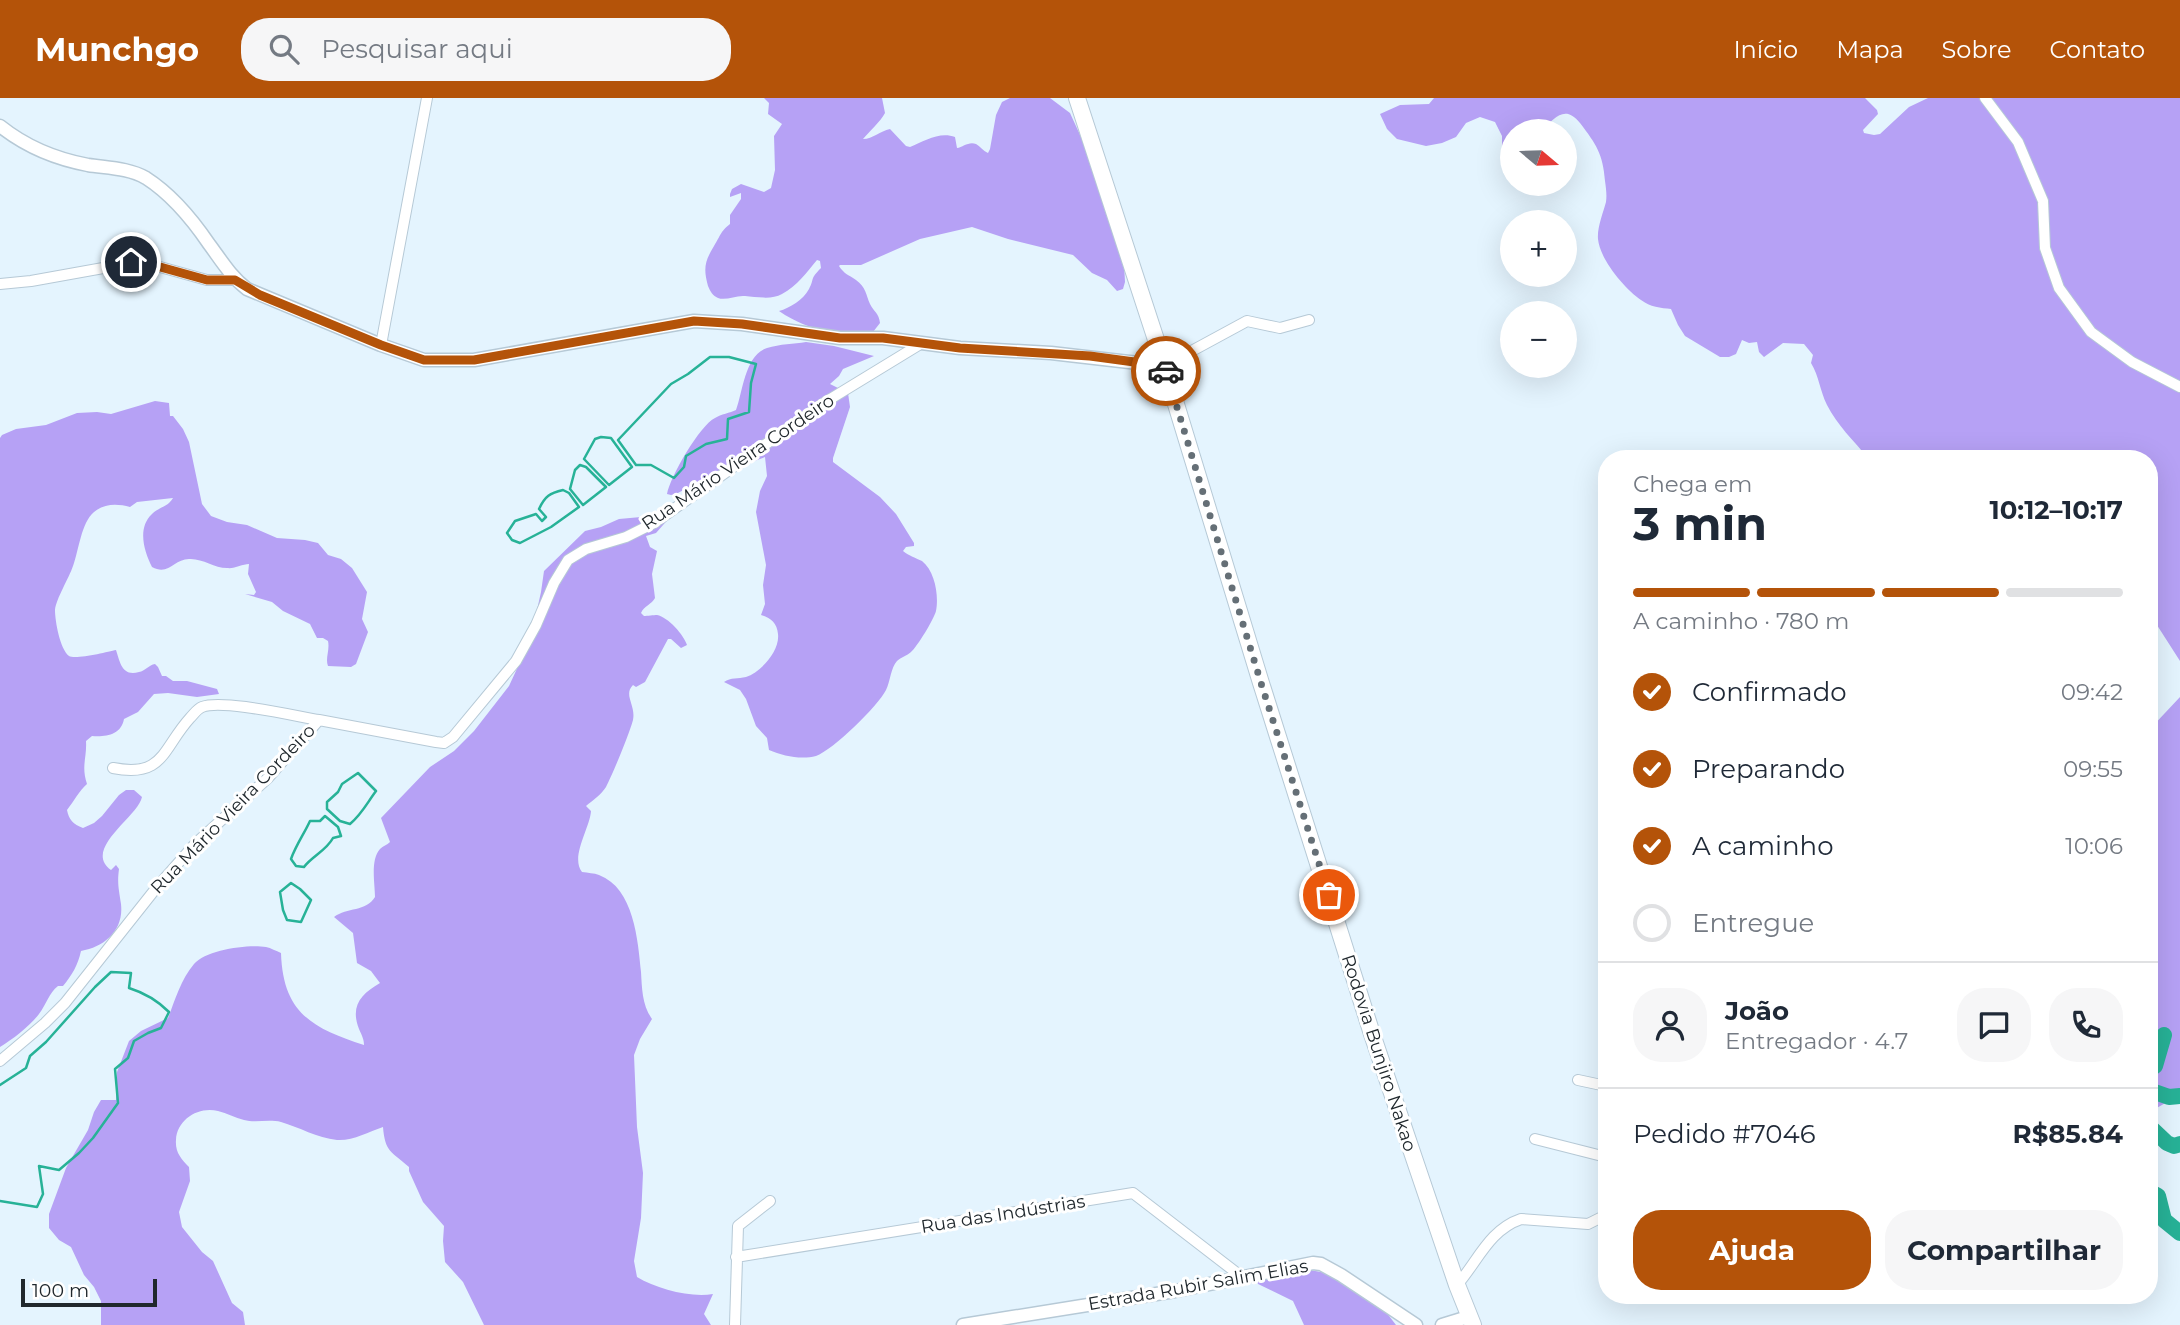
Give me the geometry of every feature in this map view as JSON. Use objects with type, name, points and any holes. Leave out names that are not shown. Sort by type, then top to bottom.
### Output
[{"type":"main road","name":"Rodovia Bunjiro Nakao","points":[[1077,98],[1164,366],[1372,1034],[1470,1321]]},
{"type":"street","points":[[381,345],[427,98]]},
{"type":"street","points":[[1985,98],[2018,142],[2043,201],[2045,248],[2059,288],[2091,332],[2132,362],[2180,387]]},
{"type":"street","points":[[2,131],[55,156],[130,171],[144,177],[176,203],[197,226],[235,280],[260,295],[424,360],[474,360],[706,321],[840,338],[883,338],[972,349],[1090,356],[1164,366],[1247,321],[1280,328],[1310,320]]},
{"type":"street","points":[[0,284],[55,277],[131,262],[153,265],[207,280],[235,280]]},
{"type":"street","name":"Rua Mário Vieira Cordeiro","points":[[0,1062],[65,1003],[156,887],[195,844],[268,778],[319,720],[444,743],[453,737],[516,660],[537,625],[554,583],[568,560],[586,549],[626,537],[654,523],[827,401],[922,343]]},
{"type":"street","points":[[113,768],[141,771],[152,766],[171,746],[185,723],[204,706],[232,706],[319,720]]},
{"type":"street","points":[[1578,1080],[1598,1084]]},
{"type":"street","points":[[1535,1139],[1598,1155]]},
{"type":"street","name":"Rua das Indústrias","points":[[736,1257],[1133,1193],[1242,1277]]},
{"type":"street","points":[[735,1325],[738,1226],[770,1201]]},
{"type":"street","points":[[1457,1285],[1490,1239],[1510,1223],[1521,1219],[1588,1224],[1598,1219]]},
{"type":"street","name":"Estrada Rubir Salim Elias","points":[[963,1325],[1175,1291],[1313,1263],[1321,1264],[1340,1275],[1416,1325]]},
{"type":"street","points":[[1442,1325],[1470,1321]]},
{"type":"shaded area","points":[[764,98],[882,98],[885,113],[863,139],[890,129],[910,147],[932,138],[949,135],[955,137],[957,148],[973,143],[988,153],[996,115],[1002,102],[1010,98],[1050,98],[1070,113],[1097,172],[1124,263],[1123,289],[1117,291],[1107,280],[1092,273],[1073,255],[972,227],[920,239],[861,265],[839,266],[864,288],[880,323],[873,332],[878,340],[815,328],[779,311],[796,303],[806,293],[821,268],[820,261],[817,260],[797,283],[778,296],[724,299],[716,297],[708,286],[706,265],[721,234],[730,224],[730,215],[741,199],[741,193],[730,197],[732,189],[741,184],[764,192],[771,188],[775,170],[774,136],[782,124],[768,114],[769,103]]},
{"type":"shaded area","points":[[1434,98],[1865,98],[1878,114],[1863,130],[1864,133],[1874,135],[1880,134],[1909,107],[1928,98],[2180,98],[2180,661],[2158,627],[2158,450],[1861,450],[1831,412],[1811,363],[1813,355],[1804,344],[1783,343],[1764,357],[1759,352],[1757,342],[1742,340],[1736,354],[1720,357],[1685,336],[1671,309],[1644,302],[1621,281],[1603,256],[1598,239],[1606,199],[1602,163],[1594,143],[1575,117],[1565,114],[1555,119],[1500,119],[1500,132],[1495,122],[1480,117],[1466,123],[1456,137],[1426,146],[1397,139],[1387,129],[1380,114],[1400,105],[1429,104]]},
{"type":"shaded area","points":[[806,342],[874,356],[843,369],[830,384],[848,393],[850,407],[833,462],[880,497],[896,514],[914,543],[914,546],[906,547],[903,551],[926,565],[933,577],[937,598],[936,611],[929,626],[914,649],[895,664],[886,690],[874,706],[824,752],[804,758],[769,750],[767,738],[756,726],[746,699],[740,690],[724,682],[758,671],[773,654],[778,641],[775,624],[761,615],[765,604],[763,585],[766,565],[756,512],[760,491],[767,476],[765,457],[744,465],[725,468],[676,494],[667,494],[680,464],[702,430],[720,415],[736,410],[746,374],[754,358],[767,348]]},
{"type":"shaded area","points":[[155,401],[169,403],[170,416],[173,416],[183,429],[189,442],[202,504],[211,516],[247,525],[277,538],[318,543],[328,555],[341,559],[352,568],[367,592],[362,619],[368,632],[356,664],[351,667],[328,666],[328,641],[317,638],[310,624],[283,611],[272,602],[245,594],[254,595],[256,592],[248,574],[249,564],[227,568],[189,559],[163,570],[152,567],[143,540],[145,526],[152,514],[173,498],[137,502],[130,507],[107,506],[94,512],[83,530],[73,566],[55,610],[59,634],[66,652],[69,656],[78,657],[116,650],[123,667],[129,672],[141,671],[155,664],[162,676],[173,681],[187,681],[217,689],[219,694],[197,697],[154,694],[138,712],[124,719],[116,732],[92,736],[86,741],[84,767],[87,784],[67,810],[72,821],[83,828],[94,823],[126,790],[134,790],[142,797],[107,843],[103,853],[104,862],[111,870],[116,865],[119,869],[119,922],[105,941],[81,951],[74,970],[63,986],[55,989],[31,1023],[0,1047],[0,438],[16,429],[46,425],[77,413],[111,414]]},
{"type":"shaded area","points":[[671,516],[656,533],[646,536],[650,547],[657,551],[652,574],[655,598],[641,613],[644,616],[657,615],[666,619],[687,645],[681,648],[668,639],[645,682],[636,687],[633,685],[630,689],[633,715],[631,727],[606,787],[586,806],[591,811],[590,818],[578,859],[582,872],[597,874],[611,882],[627,903],[636,931],[644,1002],[652,1019],[634,1055],[637,1127],[643,1173],[641,1218],[634,1261],[637,1277],[674,1292],[713,1294],[704,1314],[711,1325],[484,1325],[463,1282],[445,1262],[444,1226],[423,1202],[409,1167],[387,1146],[383,1127],[355,1138],[337,1140],[281,1122],[248,1121],[221,1112],[204,1110],[185,1120],[177,1133],[176,1148],[189,1167],[190,1181],[179,1212],[182,1227],[213,1261],[232,1303],[243,1312],[245,1325],[101,1325],[101,1301],[84,1275],[71,1247],[59,1240],[49,1228],[49,1214],[66,1168],[88,1130],[101,1100],[116,1100],[117,1072],[129,1041],[141,1031],[168,1018],[185,976],[200,959],[227,949],[258,946],[281,953],[288,990],[294,1004],[304,1015],[329,1032],[364,1045],[357,1021],[357,1007],[363,996],[380,983],[371,971],[357,963],[353,933],[334,917],[367,905],[375,897],[375,859],[380,849],[390,842],[381,818],[430,767],[454,751],[474,731],[509,686],[535,619],[544,571],[585,531],[619,519]]},
{"type":"shaded area","points":[[2180,697],[2180,1088],[2174,1098],[2158,1107],[2158,720]]},
{"type":"shaded area","points":[[1304,1269],[1332,1274],[1383,1308],[1396,1325],[1304,1325],[1293,1301],[1258,1284],[1257,1281]]},
{"type":"waterway","points":[[710,357],[729,357],[756,364],[751,383],[749,412],[728,419],[727,439],[706,444],[686,456],[684,467],[674,478],[651,465],[636,465],[618,440],[671,384],[710,357]]},
{"type":"waterway","points":[[601,437],[611,438],[632,467],[609,485],[584,459],[595,439],[601,437]]},
{"type":"waterway","points":[[580,465],[586,467],[606,487],[583,505],[570,489],[575,470],[580,465]]},
{"type":"waterway","points":[[563,490],[569,493],[579,507],[551,527],[520,543],[512,540],[507,533],[515,521],[536,514],[542,521],[546,517],[539,509],[543,501],[551,494],[563,490]]},
{"type":"waterway","points":[[358,773],[376,791],[350,824],[340,821],[327,809],[327,802],[342,784],[358,773]]},
{"type":"waterway","points":[[325,816],[338,827],[341,836],[333,838],[304,867],[296,866],[291,859],[310,821],[320,821],[325,816]]},
{"type":"waterway","points":[[291,883],[311,900],[301,922],[287,920],[283,910],[280,892],[291,883]]},
{"type":"waterway","points":[[0,1085],[26,1068],[30,1056],[111,972],[131,973],[129,988],[150,997],[169,1012],[161,1028],[134,1041],[128,1058],[115,1069],[118,1103],[93,1138],[59,1170],[39,1166],[43,1194],[37,1207],[0,1201]]},
{"type":"waterway","points":[[2158,1056],[2164,1035]]},
{"type":"waterway","points":[[2158,1093],[2169,1097],[2180,1096]]},
{"type":"waterway","points":[[2158,1134],[2167,1143],[2174,1146],[2180,1144]]},
{"type":"waterway","points":[[2158,1196],[2164,1220],[2180,1233]]},
{"type":"way so far","points":[[1166,371],[1329,895]]},
{"type":"route","points":[[131,262],[153,265],[207,280],[235,280],[260,295],[424,360],[474,360],[694,321],[719,321],[840,338],[883,338],[1006,352],[1090,356],[1164,366],[1166,371]]}]
